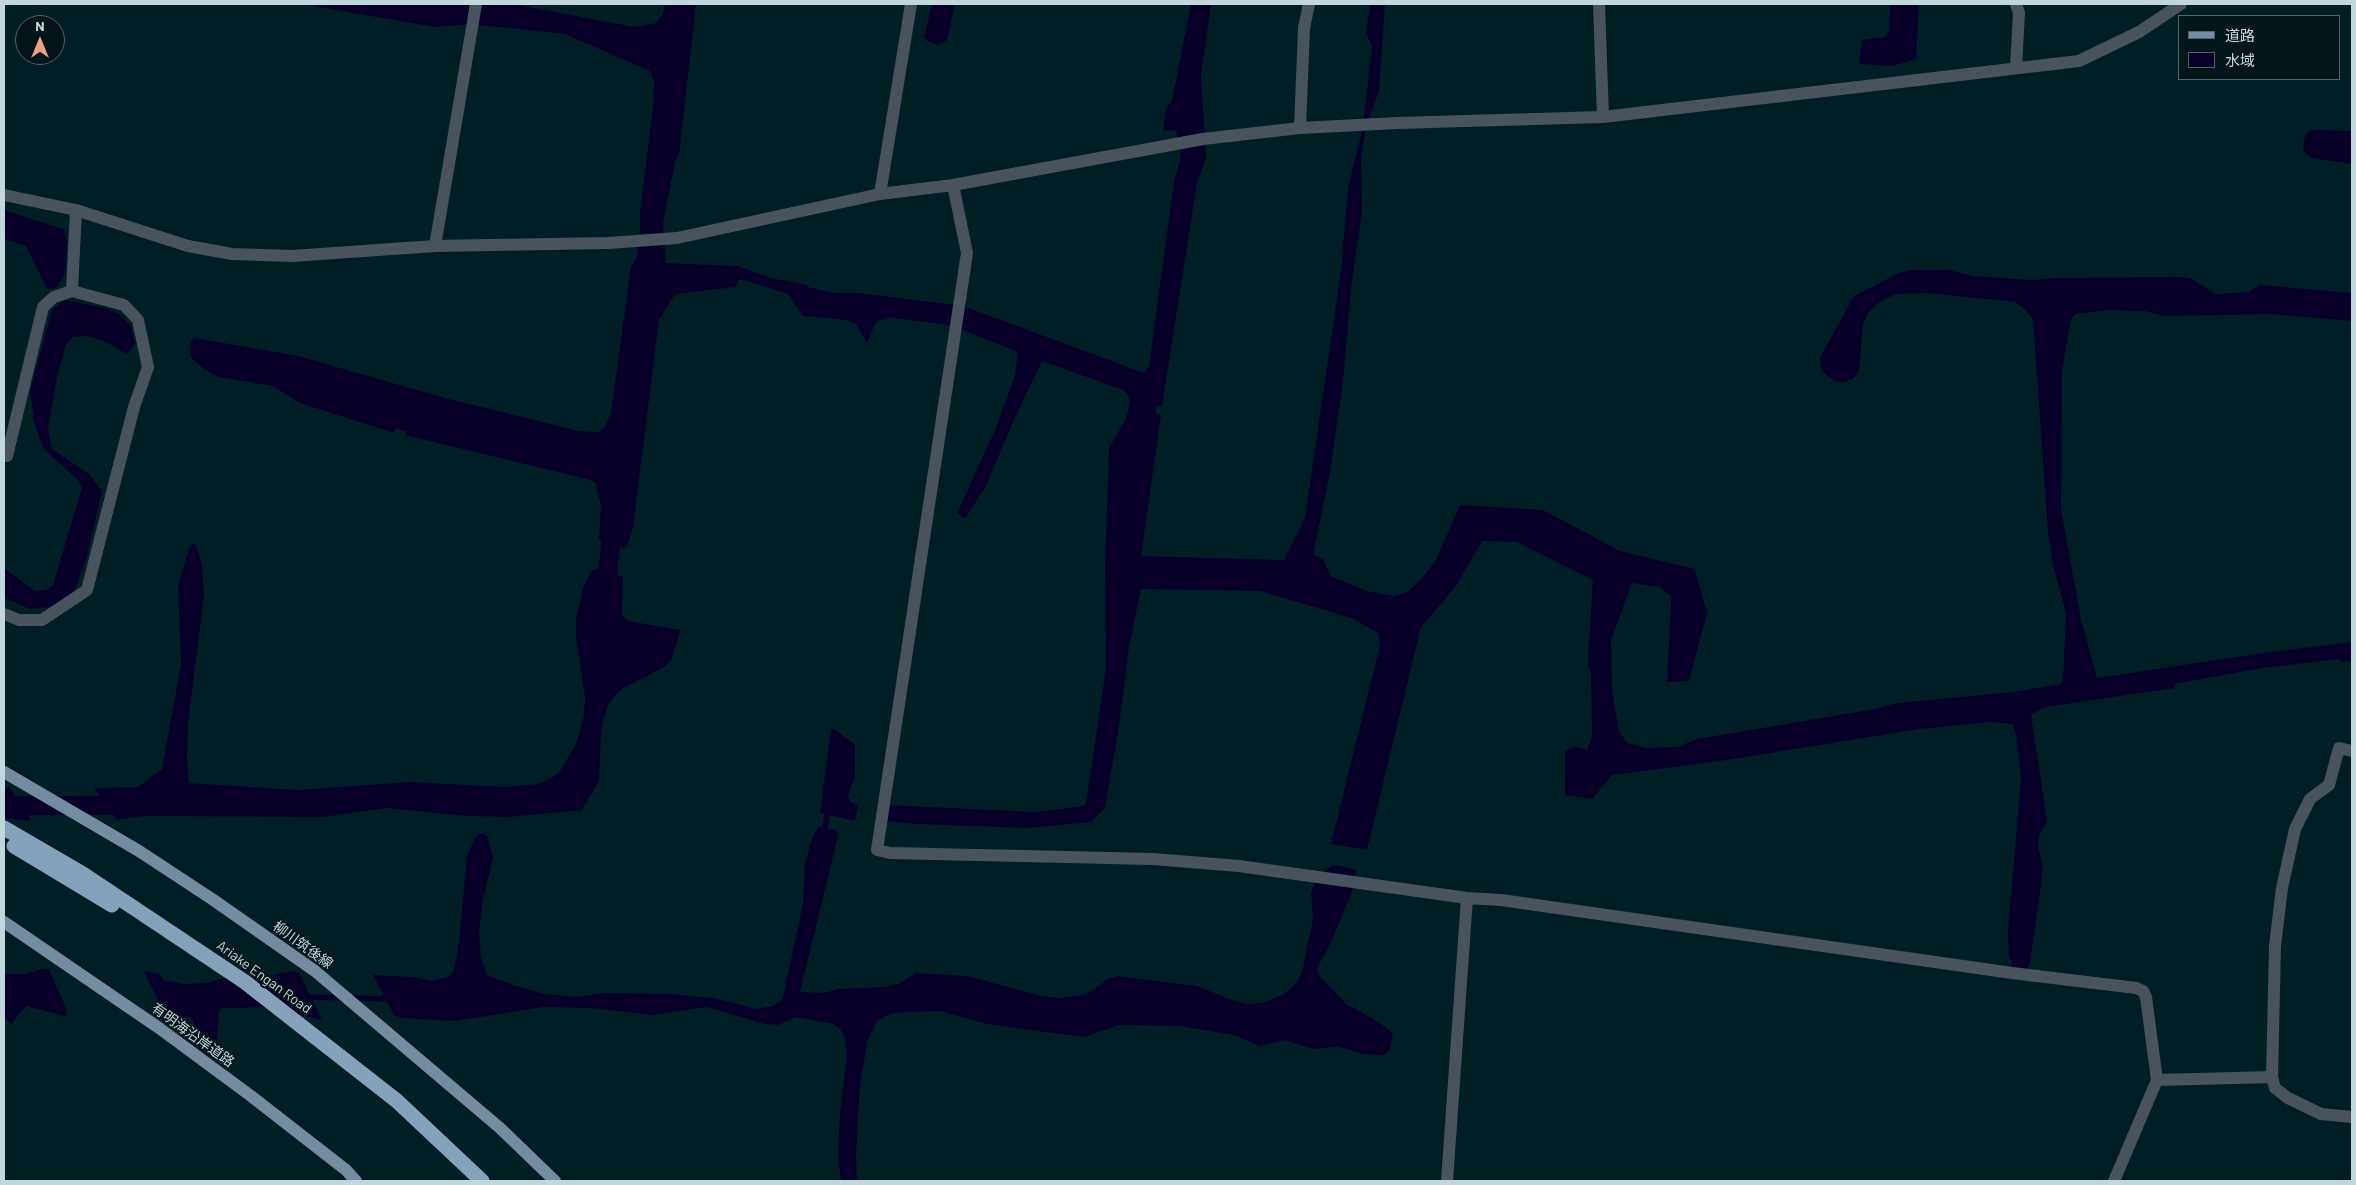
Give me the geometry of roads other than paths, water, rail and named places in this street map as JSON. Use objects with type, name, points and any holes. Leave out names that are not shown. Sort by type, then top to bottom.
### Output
[{"type":"highway","name":"Ariake Engan Road","points":[[4,828],[83,874],[245,982],[397,1101],[482,1181]]},
{"type":"highway","name":"Ariake Engan Road","points":[[4,840],[149,928],[237,989],[318,1050],[390,1108],[470,1181]]},
{"type":"main road","name":"柳川筑後線","points":[[4,772],[139,851],[315,971],[500,1128],[555,1181]]},
{"type":"main road","name":"有明海沿岸道路","points":[[4,922],[166,1033],[346,1170],[356,1181]]},
{"type":"street","points":[[435,246],[476,4]]},
{"type":"street","points":[[880,194],[911,4]]},
{"type":"street","points":[[1300,128],[1304,28],[1309,4]]},
{"type":"street","points":[[1600,4],[1603,116]]},
{"type":"street","points":[[2016,4],[2019,13],[2016,68]]},
{"type":"street","points":[[4,195],[76,210],[188,246],[232,254],[292,256],[435,246],[608,243],[677,238],[880,194],[953,185],[1151,147],[1203,139],[1300,128],[1397,122],[1603,116],[2079,61],[2139,32],[2180,4]]},
{"type":"street","points":[[953,185],[967,253],[877,850],[890,853],[1153,859],[1240,866],[1467,898],[1501,900],[2012,973],[2136,988],[2143,991],[2146,997],[2157,1080],[2114,1181]]},
{"type":"street","points":[[72,291],[76,210]]},
{"type":"street","points":[[4,614],[19,620],[42,620],[87,590],[134,407],[148,367],[138,320],[124,305],[72,291],[54,296],[43,307],[7,456]]},
{"type":"street","points":[[2352,751],[2338,748],[2329,785],[2310,799],[2295,829],[2282,888],[2275,946],[2272,1077],[2274,1088],[2288,1098],[2321,1114],[2352,1117]]},
{"type":"street","points":[[1447,1181],[1467,898]]},
{"type":"street","points":[[2157,1080],[2272,1077]]},
{"type":"water","points":[[301,4],[513,4],[634,27],[656,23],[663,14],[665,4],[696,4],[679,155],[675,161],[663,224],[666,263],[737,266],[771,278],[807,285],[808,287],[834,293],[858,293],[963,306],[1144,373],[1149,366],[1174,181],[1181,157],[1176,130],[1163,131],[1166,108],[1172,101],[1191,4],[1211,4],[1201,75],[1206,158],[1197,183],[1162,406],[1157,406],[1155,413],[1161,415],[1141,556],[1284,560],[1305,518],[1341,270],[1348,188],[1363,127],[1372,46],[1366,33],[1370,4],[1385,4],[1379,91],[1365,129],[1361,161],[1362,211],[1351,288],[1343,382],[1330,472],[1313,555],[1323,559],[1331,576],[1366,591],[1394,596],[1407,592],[1420,581],[1436,560],[1460,505],[1543,510],[1620,551],[1695,569],[1707,613],[1689,681],[1667,682],[1671,597],[1660,587],[1632,583],[1611,640],[1612,689],[1619,731],[1627,743],[1645,748],[1677,747],[1697,739],[1875,709],[1897,703],[2014,692],[2060,684],[2063,681],[2066,613],[2053,565],[2048,532],[2033,319],[2025,309],[2015,302],[1928,293],[1896,294],[1878,303],[1868,313],[1863,324],[1859,371],[1853,379],[1843,382],[1834,381],[1824,373],[1821,368],[1820,358],[1854,296],[1899,273],[1913,270],[1949,270],[1973,276],[2032,280],[2055,278],[2181,277],[2190,278],[2216,294],[2248,292],[2260,285],[2352,293],[2352,321],[2272,314],[2164,316],[2145,311],[2106,310],[2076,314],[2071,319],[2062,371],[2061,509],[2081,619],[2097,678],[2263,653],[2352,642],[2352,661],[2341,662],[2339,659],[2262,668],[2174,684],[2175,688],[2045,707],[2031,715],[2047,821],[2039,836],[2038,846],[2043,869],[2030,963],[2024,974],[2010,973],[2012,962],[2009,955],[2008,930],[2021,779],[2016,734],[2012,724],[1990,722],[1919,729],[1727,760],[1612,775],[1592,799],[1565,795],[1565,751],[1575,746],[1587,750],[1592,737],[1591,673],[1588,666],[1588,656],[1593,580],[1517,542],[1482,541],[1456,586],[1421,627],[1367,850],[1331,844],[1380,645],[1378,633],[1352,618],[1260,591],[1141,589],[1129,647],[1119,726],[1105,808],[1091,822],[1029,828],[885,821],[886,805],[1035,812],[1084,806],[1086,803],[1106,668],[1105,567],[1109,448],[1126,419],[1130,402],[1128,395],[1123,390],[1042,361],[1012,424],[986,486],[965,519],[957,513],[996,428],[1015,375],[1018,352],[950,325],[887,317],[876,322],[867,343],[856,324],[847,320],[803,316],[788,294],[742,279],[739,280],[736,287],[675,294],[659,320],[633,527],[627,547],[623,548],[613,543],[603,543],[599,539],[601,506],[596,484],[591,480],[405,435],[407,431],[395,428],[394,433],[300,403],[273,386],[219,377],[205,370],[190,357],[191,341],[195,338],[298,356],[441,397],[579,431],[598,432],[604,428],[611,413],[631,267],[637,256],[640,213],[653,107],[654,82],[650,71],[565,34],[470,24],[435,27]]},
{"type":"water","points":[[932,4],[955,4],[947,40],[938,45],[924,37]]},
{"type":"water","points":[[1890,4],[1919,4],[1916,59],[1892,66],[1859,64],[1862,40],[1885,37],[1889,30]]},
{"type":"water","points":[[2309,131],[2352,131],[2352,164],[2312,158],[2306,154],[2303,148],[2304,139]]},
{"type":"water","points":[[4,210],[62,229],[65,232],[67,242],[66,265],[64,276],[56,288],[49,289],[46,287],[26,246],[4,239]]},
{"type":"water","points":[[64,300],[105,308],[119,314],[131,326],[135,344],[127,354],[104,341],[87,336],[73,337],[66,344],[57,377],[48,430],[52,449],[89,474],[102,491],[87,556],[75,590],[64,602],[50,607],[30,609],[4,598],[4,568],[35,591],[46,590],[53,585],[82,488],[78,480],[45,450],[41,443],[34,421],[30,391],[52,310]]},
{"type":"water","points":[[193,543],[196,545],[202,565],[204,596],[188,723],[187,759],[189,783],[297,790],[410,782],[506,787],[538,784],[552,778],[560,771],[576,744],[584,716],[585,697],[576,635],[576,619],[583,588],[592,570],[611,565],[616,575],[623,576],[622,615],[628,621],[681,630],[671,660],[666,666],[624,688],[617,693],[607,707],[601,732],[599,781],[582,810],[509,817],[467,816],[386,808],[323,817],[143,816],[117,820],[94,788],[138,787],[162,769],[181,664],[178,585],[189,549]]},
{"type":"water","points":[[831,728],[855,745],[855,775],[848,796],[850,802],[858,805],[855,821],[820,813]]},
{"type":"water","points":[[9,787],[30,818],[29,821],[4,818],[4,788]]},
{"type":"water","points":[[818,827],[837,830],[838,836],[800,992],[824,993],[838,989],[885,987],[898,984],[916,973],[967,976],[1042,996],[1060,998],[1082,995],[1095,989],[1109,978],[1118,976],[1197,986],[1237,1002],[1248,1004],[1262,1003],[1284,994],[1296,983],[1302,972],[1313,919],[1311,893],[1315,883],[1323,873],[1331,866],[1337,865],[1356,870],[1352,892],[1329,947],[1317,968],[1317,973],[1346,1004],[1380,1023],[1393,1033],[1390,1050],[1383,1055],[1363,1054],[1338,1046],[1313,1049],[1285,1040],[1260,1046],[1234,1035],[1179,1026],[1119,1025],[1084,1037],[987,1024],[940,1011],[890,1014],[877,1021],[868,1039],[860,1085],[856,1155],[857,1181],[841,1181],[838,1154],[840,1113],[847,1056],[845,1038],[841,1030],[833,1024],[796,1017],[778,1025],[765,1024],[707,1007],[652,1015],[592,1008],[543,1007],[455,1021],[401,1018],[394,1015],[373,975],[412,977],[431,981],[448,977],[454,971],[459,942],[467,856],[478,834],[484,834],[488,837],[493,858],[483,900],[479,932],[481,957],[487,975],[545,994],[576,997],[604,993],[669,994],[714,998],[756,1009],[773,1006],[782,1000],[784,993],[803,903],[805,863],[813,836]]},
{"type":"water","points":[[49,969],[67,1010],[66,1016],[26,1006],[11,1024],[4,1017],[4,974],[24,974]]},
{"type":"water","points":[[144,971],[160,974],[164,980],[184,984],[207,983],[228,977],[262,980],[280,973],[294,971],[299,973],[322,1020],[300,1015],[282,1007],[222,1008],[219,1011],[217,1041],[194,1026],[192,1017],[166,1017]]},
{"type":"waterway","points":[[606,591],[613,519]]},
{"type":"waterway","points":[[4,806],[130,805]]},
{"type":"waterway","points":[[824,834],[828,809]]},
{"type":"waterway","points":[[304,997],[392,999]]}]
